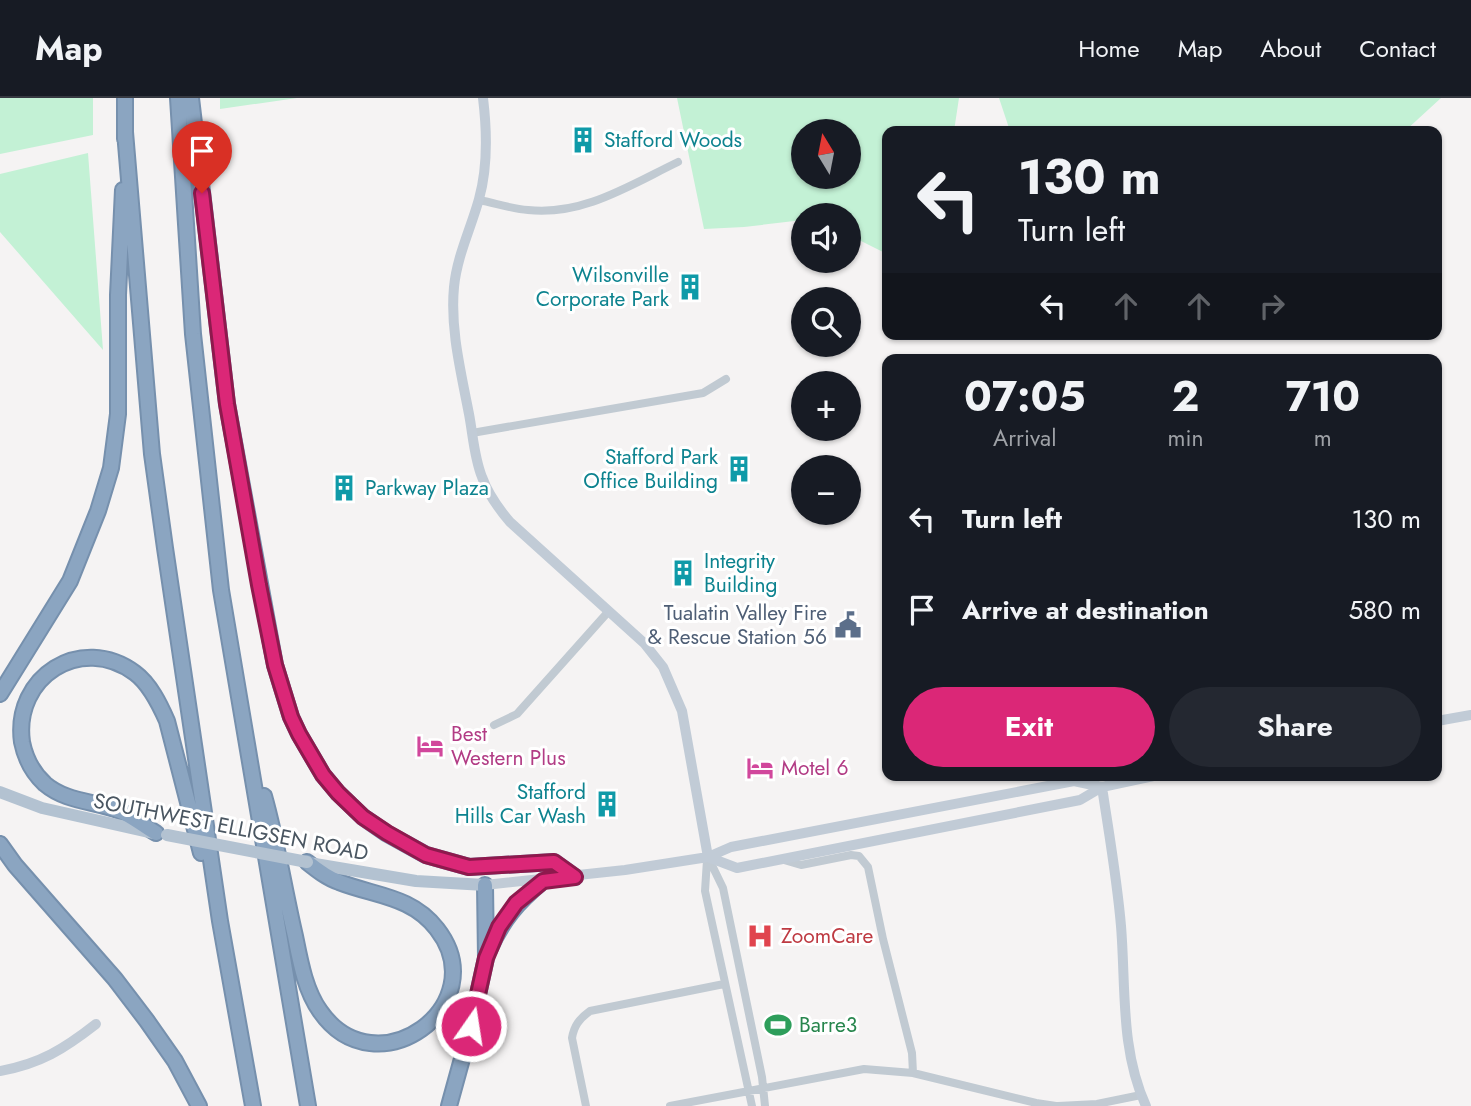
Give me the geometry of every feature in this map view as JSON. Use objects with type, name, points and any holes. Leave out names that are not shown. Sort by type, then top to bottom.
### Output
[{"type":"highway","points":[[0,694],[70,581],[94,522],[111,468],[118,414],[118,295],[125,98]]},
{"type":"highway","points":[[178,98],[186,249],[204,446],[221,590],[308,1106]]},
{"type":"highway","points":[[191,98],[227,404],[275,665],[299,734],[323,775],[363,817],[426,855],[469,867],[554,862],[575,877]]},
{"type":"highway","points":[[125,132],[152,454],[220,921],[253,1106]]},
{"type":"highway","points":[[162,834],[120,811],[83,802],[54,791],[33,771],[23,747],[22,712],[33,688],[52,669],[91,658],[116,662],[137,674],[153,695],[167,722],[220,921]]},
{"type":"highway","points":[[245,730],[268,812],[301,962],[320,1012],[344,1034],[366,1042],[399,1041],[419,1033],[435,1019],[448,994],[451,981],[449,954],[439,932],[421,912],[407,904],[380,893],[341,883],[307,862]]},
{"type":"highway","points":[[0,844],[147,1021],[175,1061],[199,1106]]},
{"type":"highway","points":[[0,854],[15,865]]},
{"type":"highway","points":[[449,1106],[486,958],[499,927],[516,903],[543,881]]},
{"type":"highway","points":[[485,885],[486,958]]},
{"type":"main road","name":"SOUTHWEST ELLIGSEN ROAD","points":[[0,792],[41,808],[307,862],[416,881],[485,885]]},
{"type":"street","points":[[483,98],[486,148],[479,200],[462,248],[453,299],[456,342],[481,475],[492,500],[510,522],[644,643],[663,667],[670,681],[682,711],[708,857],[705,891],[752,1106]]},
{"type":"street","points":[[479,200],[528,210],[562,210],[597,201],[678,162]]},
{"type":"street","points":[[472,433],[703,393],[726,379]]},
{"type":"street","points":[[494,725],[517,714],[608,612]]},
{"type":"street","points":[[1442,720],[1471,715]]},
{"type":"street","name":"SOUTHWEST ELLIGSEN ROAD","points":[[485,885],[575,877],[708,857],[731,847],[1074,781],[1102,788]]},
{"type":"street","name":"SOUTHWEST ELLIGSEN ROAD","points":[[708,857],[737,868],[1080,800],[1102,788],[1132,781]]},
{"type":"street","points":[[670,1106],[864,1069],[913,1073],[1057,1106],[1144,1101],[1130,1055],[1125,1026],[1121,921],[1102,788]]},
{"type":"street","points":[[781,859],[801,865],[851,855],[859,856],[868,867],[912,1053],[913,1073]]},
{"type":"street","points":[[708,857],[723,888],[765,1106]]},
{"type":"street","points":[[586,1106],[572,1038],[574,1028],[584,1016],[590,1011],[724,984]]},
{"type":"street","points":[[0,1071],[24,1066],[55,1054],[96,1024]]},
{"type":"green space","points":[[0,98],[93,98],[93,135],[0,154]]},
{"type":"green space","points":[[220,98],[297,98],[220,109]]},
{"type":"green space","points":[[677,98],[959,98],[955,126],[882,126],[882,252],[861,241],[861,203],[791,203],[791,221],[704,229]]},
{"type":"green space","points":[[999,98],[1441,98],[1410,126],[1008,126]]},
{"type":"green space","points":[[88,153],[103,350],[0,232],[0,174]]},
{"type":"place","name":"Stafford Woods","points":[[583,140]]},
{"type":"place","name":"Wilsonville Corporate Park","points":[[690,287]]},
{"type":"place","name":"Stafford Park Office Building","points":[[739,469]]},
{"type":"place","name":"Parkway Plaza","points":[[344,488]]},
{"type":"place","name":"Integrity Building","points":[[683,573]]},
{"type":"place","name":"Tualatin Valley Fire & Rescue Station 56","points":[[848,625]]},
{"type":"place","name":"Best Western Plus","points":[[430,746]]},
{"type":"place","name":"Motel 6","points":[[760,768]]},
{"type":"place","name":"Stafford Hills Car Wash","points":[[607,804]]},
{"type":"place","name":"ZoomCare","points":[[760,936]]},
{"type":"place","name":"Barre3","points":[[778,1025]]},
{"type":"route","points":[[202,193],[227,404],[259,585],[275,665],[299,734],[323,775],[363,817],[426,855],[469,867],[554,862],[575,877],[543,881],[516,903],[499,927],[486,958],[471,1026]]}]
